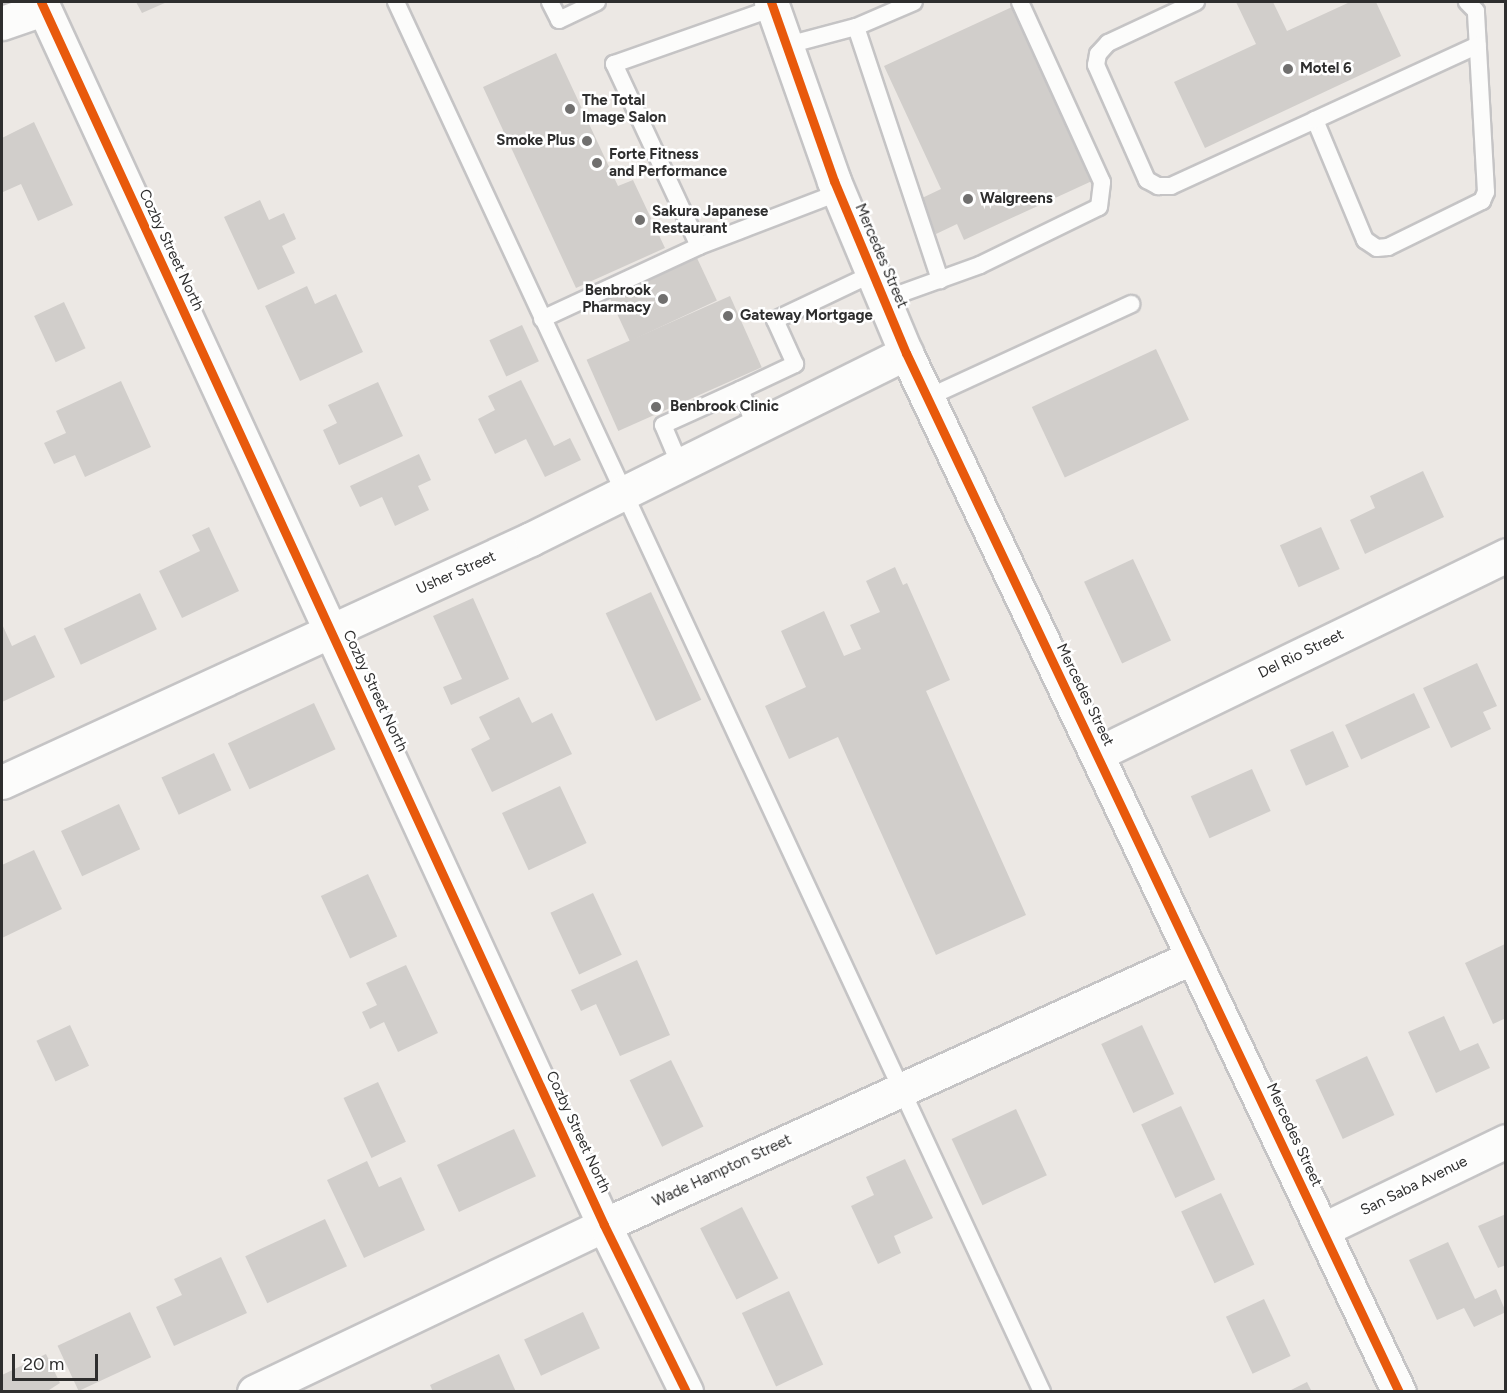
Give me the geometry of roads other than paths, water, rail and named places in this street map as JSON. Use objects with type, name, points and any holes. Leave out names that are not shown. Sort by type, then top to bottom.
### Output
[{"type":"street","points":[[2,23],[42,5]]},
{"type":"street","name":"Cozby Street North","points":[[42,5],[604,1225],[686,1392]]},
{"type":"street","name":"Mercedes Street","points":[[772,5],[784,46],[838,193],[906,353],[1399,1392]]},
{"type":"street","name":"Usher Street","points":[[2,782],[623,494],[906,353]]},
{"type":"street","name":"Del Rio Street","points":[[1097,754],[1506,555]]},
{"type":"street","name":"Wade Hampton Street","points":[[254,1392],[604,1225],[1193,957]]},
{"type":"street","name":"San Saba Avenue","points":[[1322,1230],[1506,1142]]},
{"type":"lane","points":[[396,2],[1042,1392]]},
{"type":"lane","points":[[550,2],[559,21],[597,2]]},
{"type":"lane","points":[[784,46],[856,27],[882,8],[914,2]]},
{"type":"lane","points":[[680,465],[663,425],[795,364],[775,321],[878,287],[940,280],[1091,213],[1103,196],[1102,182],[1020,2]]},
{"type":"lane","points":[[1196,2],[1108,43],[1098,54],[1096,64],[1148,180],[1158,186],[1171,186],[1478,45]]},
{"type":"lane","points":[[1315,120],[1365,240],[1377,248],[1388,247],[1482,201],[1486,192],[1476,11],[1467,2]]},
{"type":"lane","points":[[699,246],[614,64],[772,5]]},
{"type":"lane","points":[[856,27],[940,280]]},
{"type":"lane","points":[[542,320],[699,246],[838,193]]},
{"type":"lane","points":[[927,398],[1131,304]]},
{"type":"lane","points":[[740,390],[756,427]]},
{"type":"place","name":"Motel 6","points":[[1288,69]]},
{"type":"place","name":"The Total Image Salon","points":[[570,109]]},
{"type":"place","name":"Smoke Plus","points":[[587,141]]},
{"type":"place","name":"Forte Fitness and Performance","points":[[597,163]]},
{"type":"place","name":"Walgreens","points":[[968,199]]},
{"type":"place","name":"Sakura Japanese Restaurant","points":[[640,220]]},
{"type":"place","name":"Benbrook Pharmacy","points":[[663,299]]},
{"type":"place","name":"Gateway Mortgage","points":[[728,316]]},
{"type":"place","name":"Benbrook Clinic","points":[[656,407]]}]
